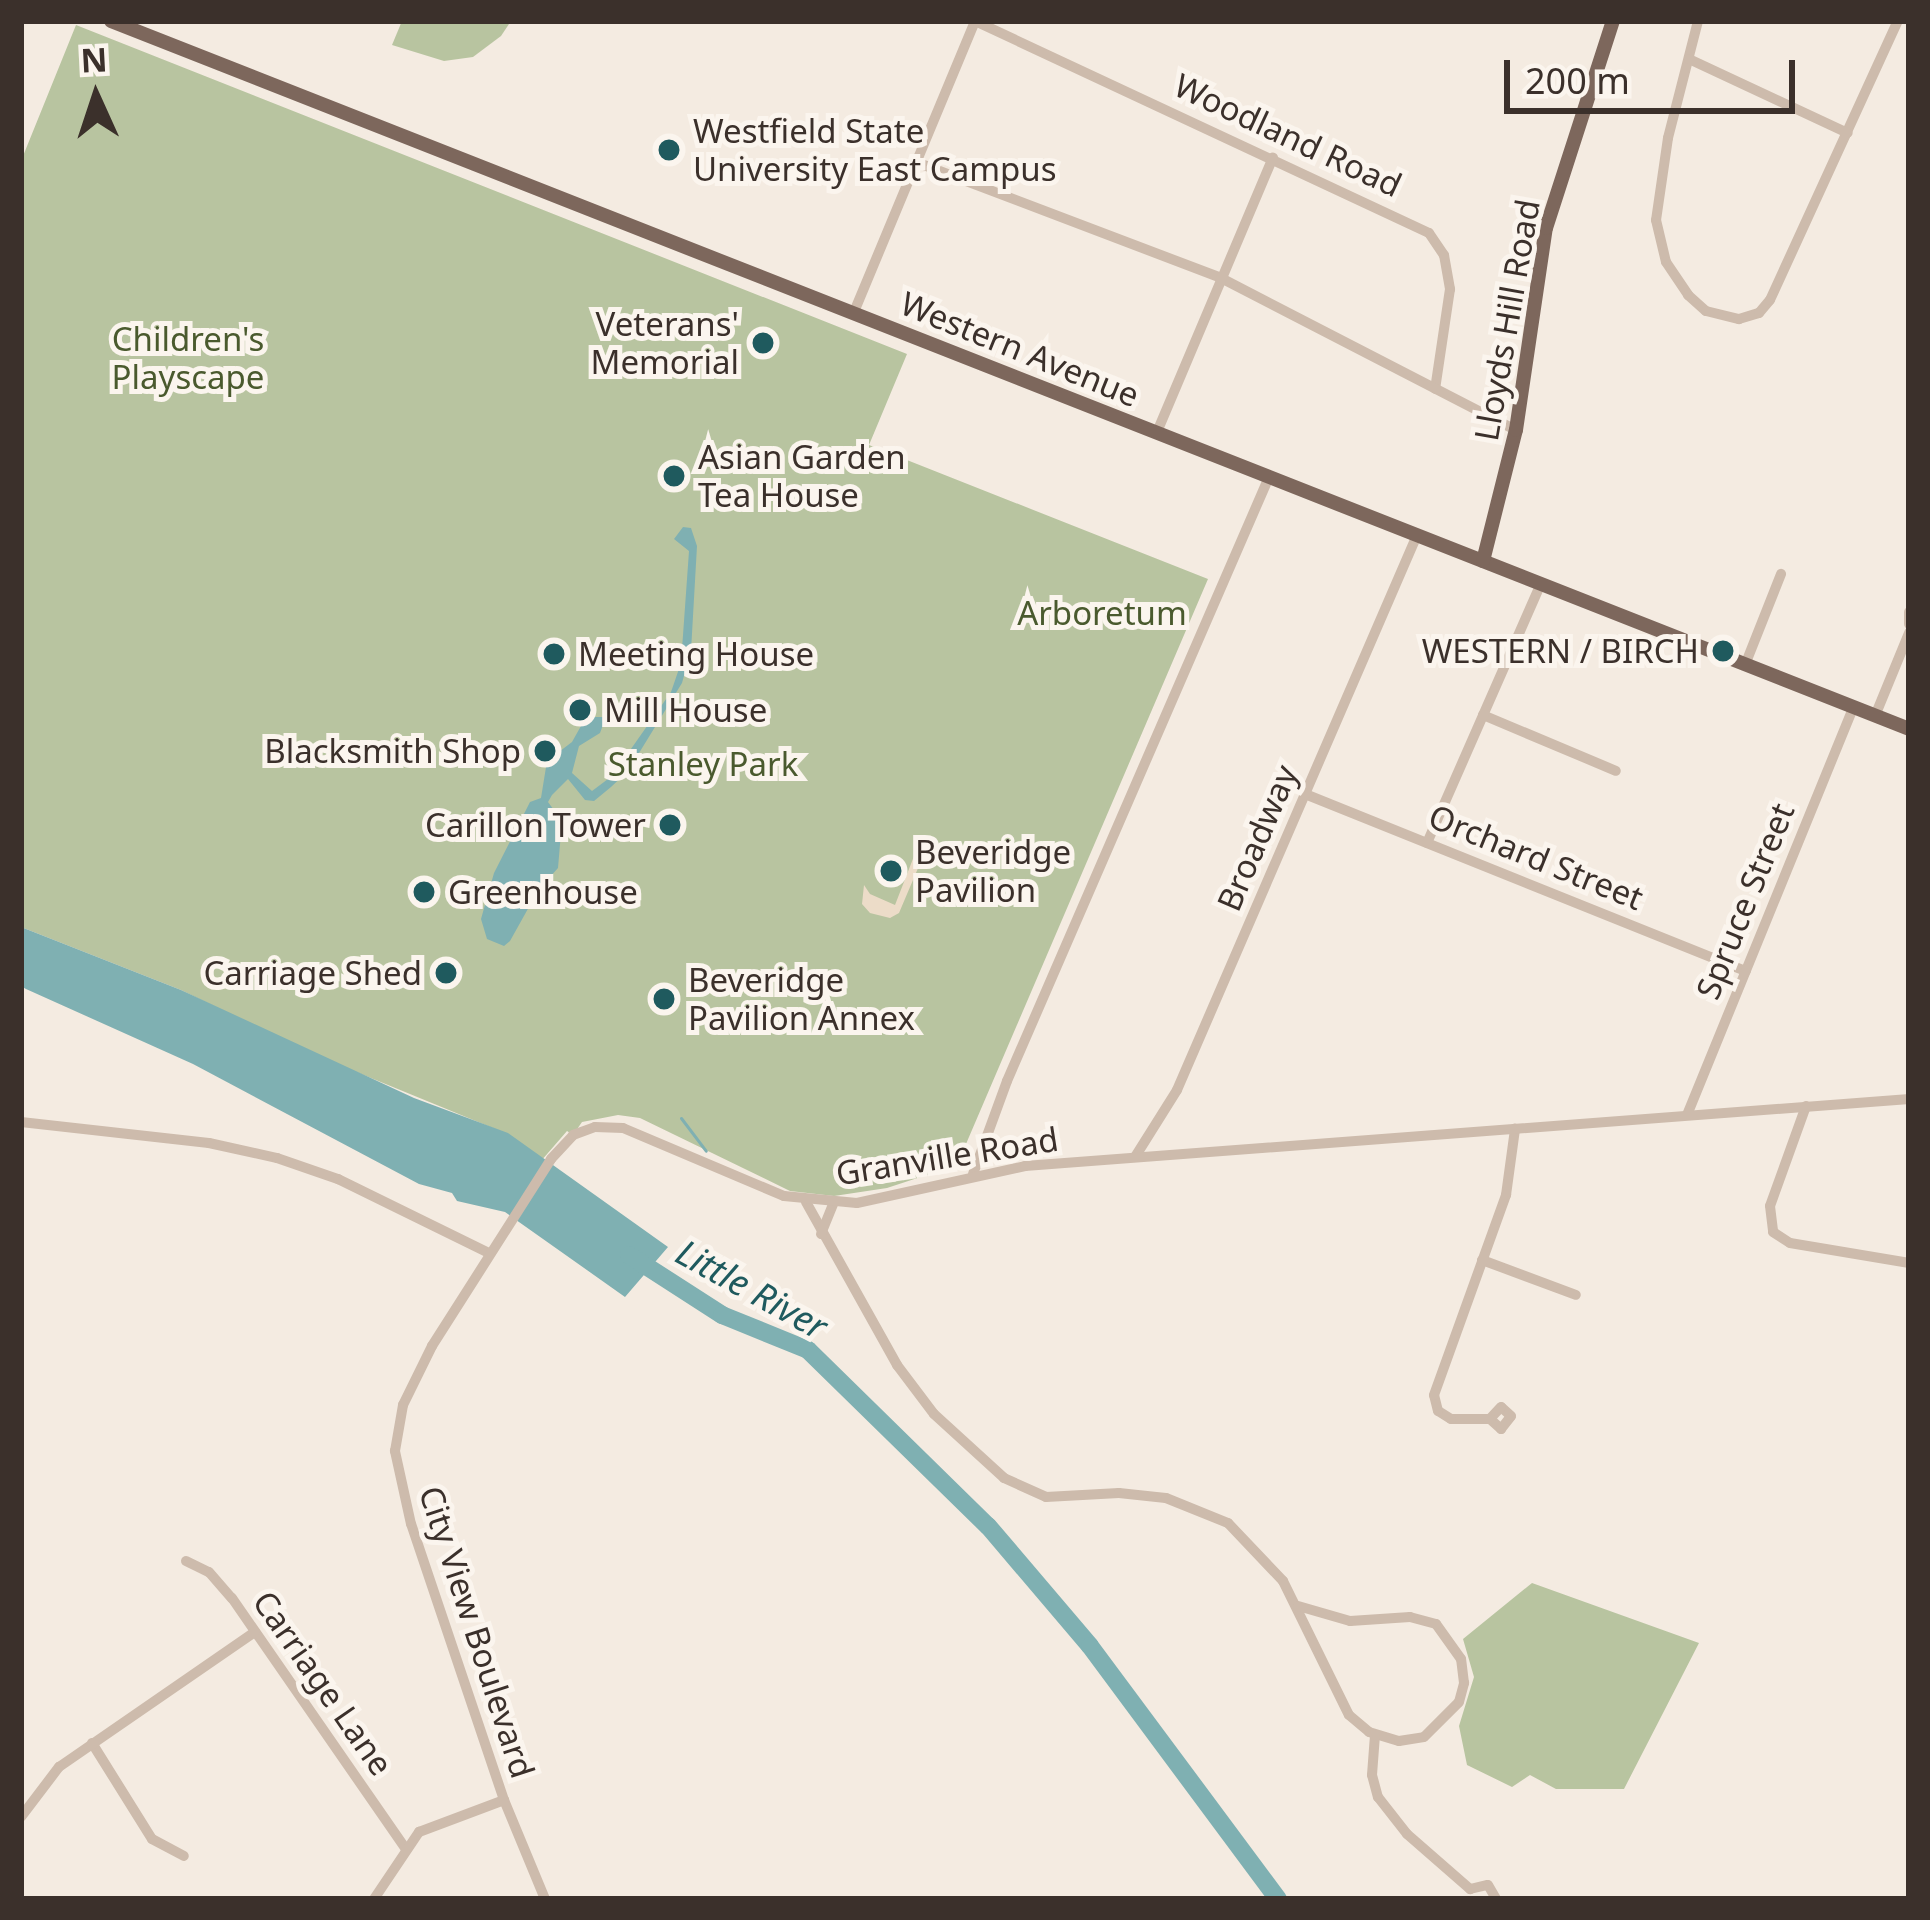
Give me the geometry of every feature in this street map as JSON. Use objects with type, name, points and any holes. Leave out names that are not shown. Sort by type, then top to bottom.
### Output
[{"type":"main road","name":"Western Avenue","points":[[111,21],[1909,730]]},
{"type":"main road","name":"Lloyds Hill Road","points":[[1483,561],[1516,430],[1546,229],[1613,21]]},
{"type":"street","points":[[854,313],[975,21]]},
{"type":"street","name":"Woodland Road","points":[[975,21],[1414,222],[1436,238],[1450,289],[1435,389]]},
{"type":"street","points":[[1698,21],[1655,215],[1669,269],[1706,311],[1739,319],[1763,309],[1898,21]]},
{"type":"street","points":[[1689,59],[1848,133]]},
{"type":"street","points":[[1157,432],[1273,158]]},
{"type":"street","points":[[916,162],[1221,278],[1516,430]]},
{"type":"street","points":[[973,1174],[1016,1060],[1269,476]]},
{"type":"street","name":"Broadway","points":[[1135,1157],[1177,1090],[1417,535]]},
{"type":"street","points":[[1744,665],[1781,574]]},
{"type":"street","points":[[1427,842],[1541,583]]},
{"type":"street","points":[[1909,611],[1909,624]]},
{"type":"street","points":[[1875,716],[1909,633]]},
{"type":"street","name":"Spruce Street","points":[[1688,1115],[1853,708]]},
{"type":"street","points":[[1483,715],[1616,771]]},
{"type":"street","name":"Orchard Street","points":[[1305,794],[1746,971]]},
{"type":"street","name":"Granville Road","points":[[488,1253],[557,1150],[580,1132],[617,1126],[806,1202],[832,1204],[874,1201],[973,1174],[1135,1157],[1909,1099]]},
{"type":"street","points":[[1806,1106],[1770,1206],[1773,1232],[1790,1243],[1909,1263]]},
{"type":"street","points":[[21,1122],[208,1143],[292,1162],[488,1253]]},
{"type":"street","points":[[1490,1419],[1451,1419],[1438,1411],[1434,1400],[1510,1183],[1515,1129]]},
{"type":"street","points":[[806,1202],[879,1338],[919,1396],[1004,1478],[1046,1497],[1142,1494],[1202,1509],[1254,1545],[1298,1606],[1349,1715],[1375,1735],[1411,1740],[1442,1724],[1464,1689],[1455,1645],[1424,1619],[1350,1622],[1298,1606]]},
{"type":"street","points":[[821,1234],[832,1204]]},
{"type":"street","name":"City View Boulevard","points":[[488,1253],[411,1385],[395,1451],[411,1524],[504,1800],[544,1899]]},
{"type":"street","points":[[1482,1260],[1576,1295]]},
{"type":"street","name":"Carriage Lane","points":[[186,1561],[209,1572],[255,1632],[405,1848]]},
{"type":"street","points":[[21,1817],[51,1774],[255,1632]]},
{"type":"street","points":[[1375,1735],[1372,1763],[1378,1797],[1468,1894],[1488,1885],[1496,1899]]},
{"type":"street","points":[[92,1743],[152,1839],[184,1856]]},
{"type":"street","points":[[374,1899],[419,1832],[504,1800]]},
{"type":"green space","points":[[402,21],[511,21],[501,36],[473,57],[444,61],[392,45]]},
{"type":"green space","name":"Stanley Park","points":[[76,25],[907,354],[869,445],[1208,579],[957,1165],[887,1188],[834,1196],[790,1191],[640,1118],[618,1115],[582,1122],[573,1135],[567,1131],[541,1161],[505,1133],[310,1053],[181,990],[21,927],[21,161]]},
{"type":"green space","points":[[1532,1583],[1699,1643],[1624,1789],[1556,1789],[1530,1775],[1512,1787],[1467,1765],[1459,1726],[1474,1677],[1463,1639]]},
{"type":"shaded area","points":[[916,851],[924,854],[899,913],[890,918],[870,913],[862,904],[864,885],[870,894],[895,905]]},
{"type":"water","points":[[683,527],[691,528],[697,546],[691,651],[682,683],[628,771],[611,787],[594,801],[585,800],[568,779],[552,795],[548,802],[562,821],[558,868],[539,889],[510,941],[504,946],[487,939],[481,919],[494,873],[530,802],[541,798],[547,761],[572,742],[586,717],[606,717],[600,733],[579,746],[572,773],[592,791],[612,776],[671,692],[681,663],[689,551],[674,539]]},
{"type":"water","points":[[21,927],[181,990],[414,1098],[508,1133],[668,1247],[625,1297],[505,1212],[457,1201],[452,1193],[419,1184],[193,1064],[21,986]]},
{"type":"waterway","points":[[681,1118],[706,1151]]},
{"type":"waterway","name":"Little River","points":[[629,1255],[722,1315],[808,1350],[988,1526],[1090,1646],[1278,1899]]},
{"type":"place","name":"Westfield State University East Campus","points":[[669,150]]},
{"type":"place","name":"Veterans' Memorial","points":[[763,343]]},
{"type":"place","name":"Asian Garden Tea House","points":[[674,476]]},
{"type":"place","name":"WESTERN / BIRCH","points":[[1723,651]]},
{"type":"place","name":"Meeting House","points":[[554,654]]},
{"type":"place","name":"Mill House","points":[[580,710]]},
{"type":"place","name":"Blacksmith Shop","points":[[545,751]]},
{"type":"place","name":"Carillon Tower","points":[[670,825]]},
{"type":"place","name":"Beveridge Pavilion","points":[[891,871]]},
{"type":"place","name":"Greenhouse","points":[[424,892]]},
{"type":"place","name":"Carriage Shed","points":[[446,973]]},
{"type":"place","name":"Beveridge Pavilion Annex","points":[[664,999]]},
{"type":"park label","name":"Children's Playscape","points":[[188,358]]},
{"type":"park label","name":"Arboretum","points":[[1102,613]]}]
